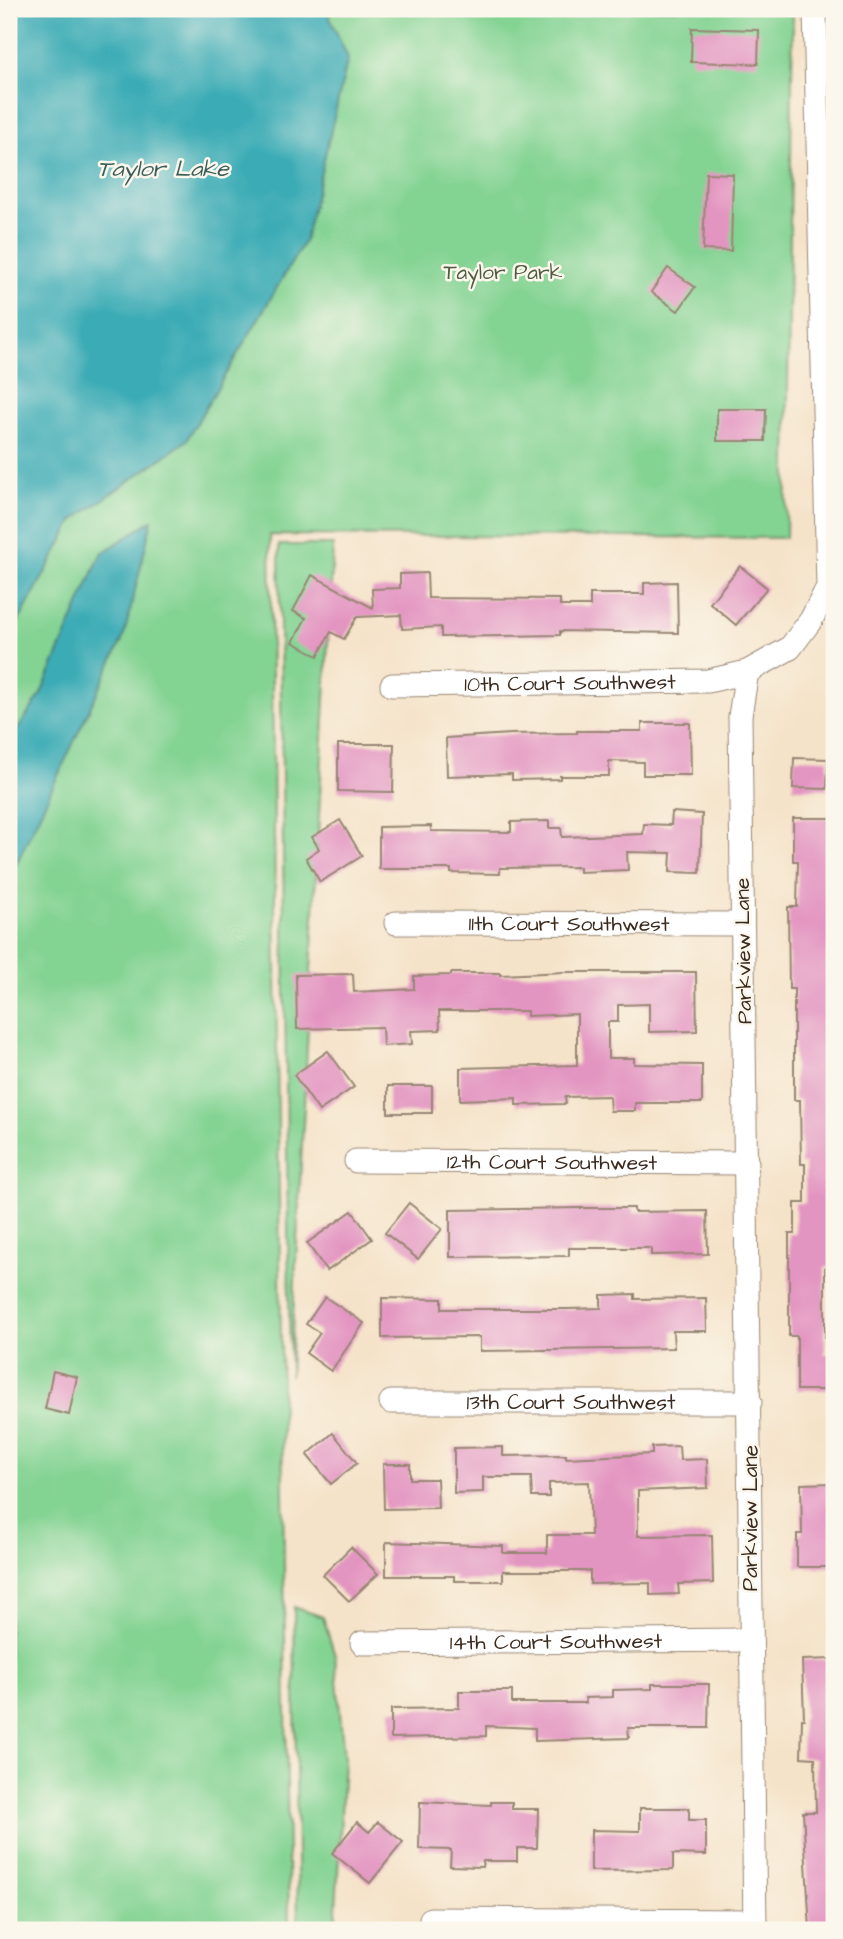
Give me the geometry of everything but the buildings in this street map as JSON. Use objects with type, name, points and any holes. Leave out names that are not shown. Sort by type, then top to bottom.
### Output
[{"type":"street","points":[[747,672],[790,648],[811,620],[828,587],[815,9]]},
{"type":"street","name":"10th Court Southwest","points":[[392,685],[708,681],[747,672]]},
{"type":"street","name":"Parkview Lane","points":[[747,672],[740,716],[741,924],[747,1163],[755,1926]]},
{"type":"street","name":"11th Court Southwest","points":[[396,923],[741,924]]},
{"type":"street","name":"12th Court Southwest","points":[[356,1161],[747,1163]]},
{"type":"street","name":"13th Court Southwest","points":[[391,1402],[750,1402]]},
{"type":"street","name":"14th Court Southwest","points":[[362,1643],[750,1640]]},
{"type":"street","points":[[431,1924],[755,1926]]},
{"type":"green space","name":"Taylor Park","points":[[9,9],[793,9],[786,538],[270,535],[289,1930],[9,1930]]},
{"type":"green space","points":[[826,9],[834,9],[834,379]]},
{"type":"green space","points":[[279,545],[333,545],[290,1376]]},
{"type":"green space","points":[[294,1607],[323,1617],[335,1656],[344,1758],[335,1930],[298,1930]]},
{"type":"water","name":"Taylor Lake","points":[[9,9],[326,9],[348,58],[305,240],[186,441],[74,520],[9,639]]},
{"type":"water","points":[[152,520],[124,636],[9,879],[9,742],[40,696],[101,554]]}]
